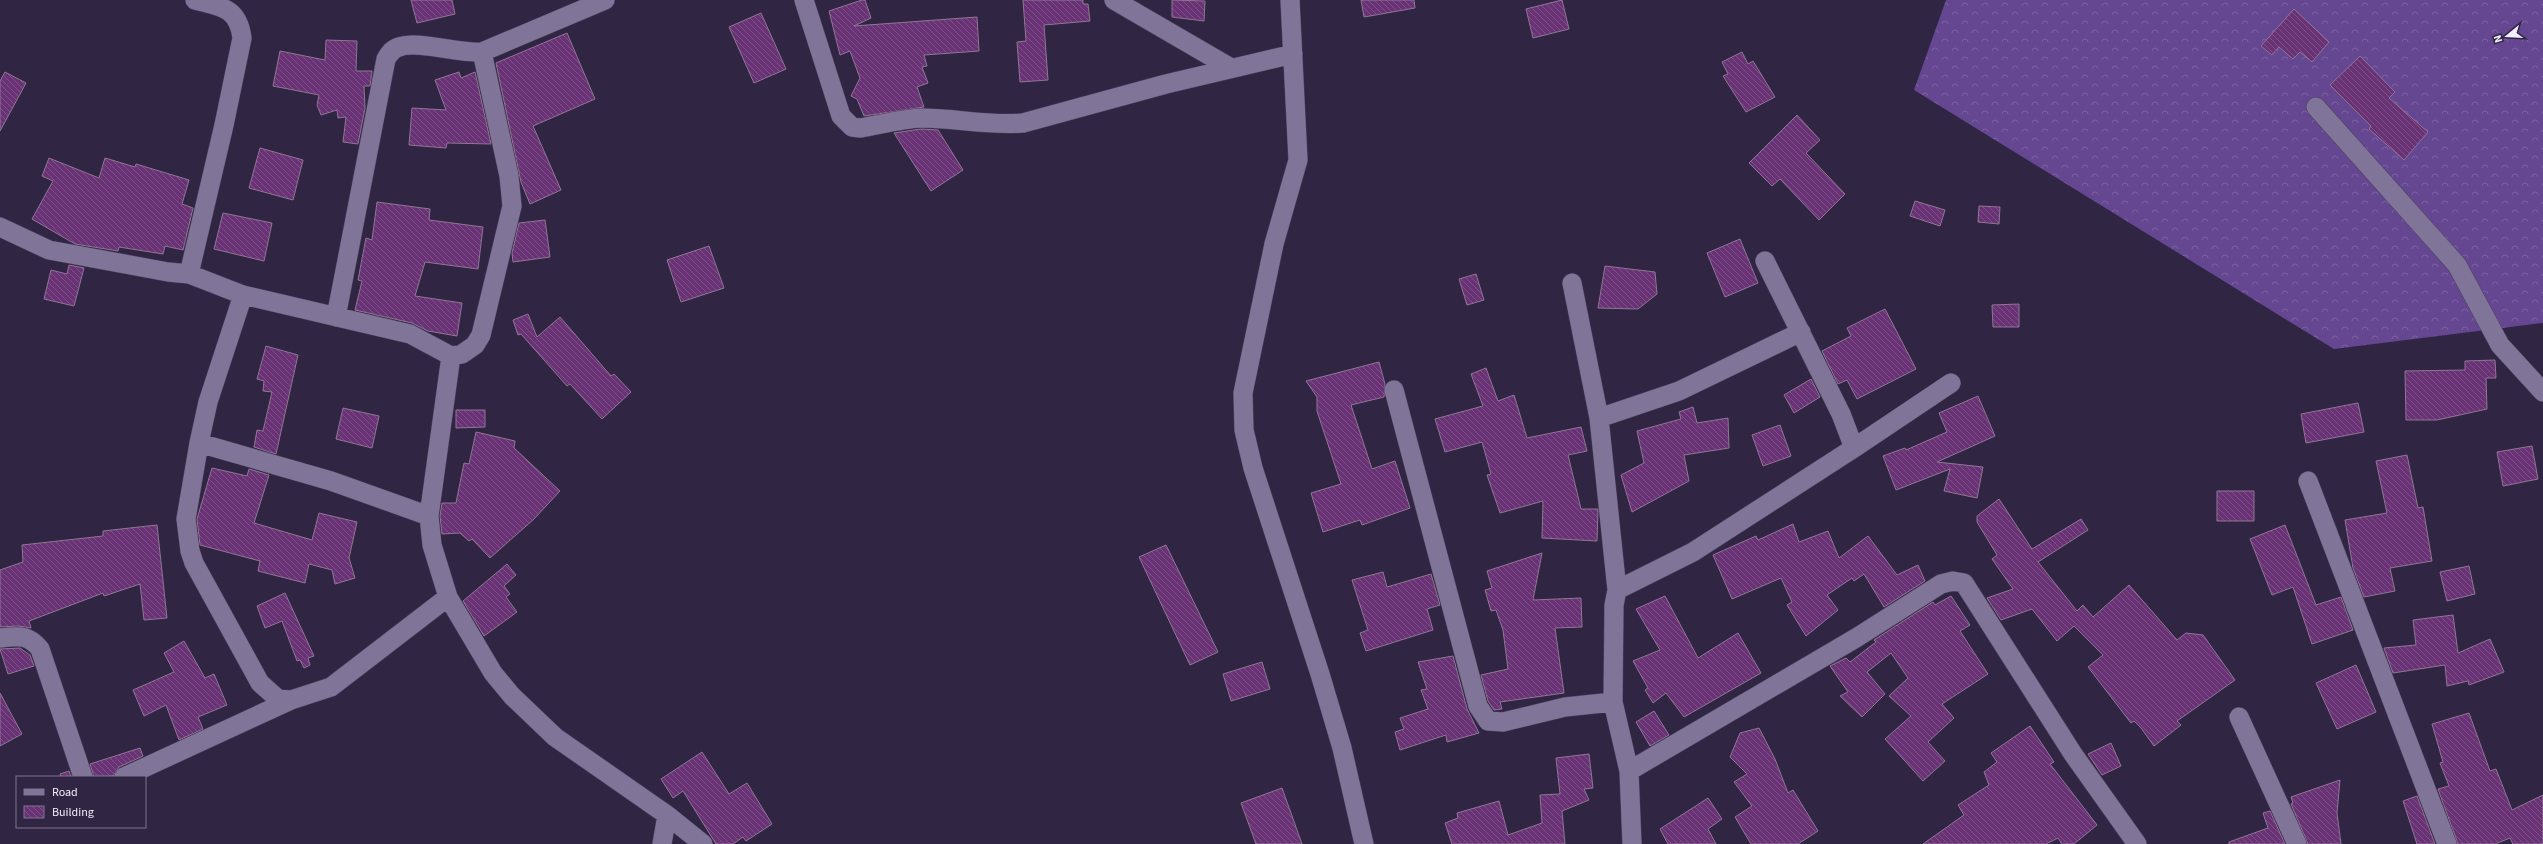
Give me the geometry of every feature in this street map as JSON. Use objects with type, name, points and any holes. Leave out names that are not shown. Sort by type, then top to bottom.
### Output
[{"type":"street","points":[[189,274],[224,124],[242,38],[240,27],[227,9],[195,0]]},
{"type":"street","points":[[336,317],[386,59],[392,51],[410,45],[471,53],[482,52],[605,0]]},
{"type":"street","points":[[804,0],[841,116],[852,127],[860,128],[919,118],[964,119],[1008,124],[1023,123],[1231,68],[1293,54]]},
{"type":"street","points":[[1114,0],[1231,68]]},
{"type":"street","points":[[1290,0],[1298,160],[1274,244],[1243,393],[1244,430],[1253,468],[1320,674],[1342,748],[1364,844]]},
{"type":"street","points":[[0,227],[49,250],[168,272],[189,274],[243,295],[410,334],[452,356],[462,354],[475,345],[482,335],[512,206],[509,176],[482,52]]},
{"type":"street","points":[[2316,107],[2457,265],[2500,345],[2543,392]]},
{"type":"street","points":[[1765,260],[1841,414],[1854,448]]},
{"type":"street","points":[[1572,283],[1599,418],[1617,590],[1614,605],[1613,702],[1629,770],[1632,844]]},
{"type":"street","points":[[243,295],[208,402],[199,443],[186,519],[192,557],[260,683],[278,699],[291,700]]},
{"type":"street","points":[[1599,418],[1679,391],[1801,332]]},
{"type":"street","points":[[452,356],[429,516],[432,545],[448,597],[493,673],[512,696],[555,737],[667,815],[703,844]]},
{"type":"street","points":[[1617,590],[1692,552],[1854,448],[1951,383]]},
{"type":"street","points":[[1394,390],[1478,706],[1484,717],[1488,721],[1503,722],[1565,707],[1613,702]]},
{"type":"street","points":[[199,443],[331,481],[429,516]]},
{"type":"street","points":[[2308,481],[2447,844]]},
{"type":"street","points":[[1629,770],[1856,638],[1941,584],[1953,581],[1964,583],[2073,754],[2137,844]]},
{"type":"street","points":[[126,776],[291,700],[331,687],[448,597]]},
{"type":"street","points":[[0,638],[22,636],[32,640],[40,649],[83,776]]},
{"type":"street","points":[[2239,718],[2286,815],[2297,844]]},
{"type":"street","points":[[662,844],[667,815]]},
{"type":"green space","points":[[1946,0],[2543,0],[2543,323],[2334,349],[1914,90]]},
{"type":"building","points":[[411,0],[452,0],[455,14],[417,23]]},
{"type":"building","points":[[865,0],[871,18],[854,26],[977,17],[979,51],[924,55],[927,66],[922,67],[928,83],[917,87],[924,107],[864,116],[857,99],[851,96],[860,78],[850,51],[840,55],[829,11]]},
{"type":"building","points":[[1023,0],[1083,0],[1083,4],[1088,4],[1090,21],[1044,25],[1048,80],[1020,82],[1017,42],[1026,41]]},
{"type":"building","points":[[1172,0],[1205,1],[1204,21],[1172,17]]},
{"type":"building","points":[[1361,0],[1414,0],[1415,8],[1364,17]]},
{"type":"building","points":[[1562,0],[1569,29],[1533,38],[1526,9]]},
{"type":"building","points":[[2294,9],[2329,42],[2312,62],[2300,52],[2293,59],[2279,47],[2272,55],[2261,46]]},
{"type":"building","points":[[761,13],[786,69],[754,83],[729,27]]},
{"type":"building","points":[[567,33],[595,99],[533,126],[561,190],[530,204],[521,182],[496,63]]},
{"type":"building","points":[[326,40],[357,41],[356,71],[372,71],[370,86],[364,86],[365,108],[358,144],[343,142],[346,117],[338,118],[337,110],[321,115],[317,105],[319,95],[273,86],[280,51],[325,60]]},
{"type":"building","points":[[1742,52],[1748,64],[1753,61],[1775,97],[1746,112],[1723,76],[1728,74],[1722,62]]},
{"type":"building","points":[[2360,56],[2395,92],[2389,98],[2428,132],[2404,160],[2369,129],[2371,126],[2330,85]]},
{"type":"building","points":[[5,72],[26,83],[0,131],[0,81]]},
{"type":"building","points":[[459,72],[461,78],[475,72],[491,144],[447,143],[446,148],[409,145],[412,108],[446,110],[435,80]]},
{"type":"building","points":[[1797,115],[1820,140],[1806,153],[1845,194],[1819,220],[1780,179],[1772,186],[1749,163]]},
{"type":"building","points":[[921,129],[938,130],[963,170],[931,191],[894,133]]},
{"type":"building","points":[[260,148],[303,160],[293,200],[249,188]]},
{"type":"building","points":[[49,158],[99,178],[105,158],[135,167],[136,164],[189,180],[182,204],[193,208],[183,250],[165,246],[163,254],[119,247],[118,251],[75,244],[32,219],[53,181],[42,176]]},
{"type":"building","points":[[1915,201],[1945,210],[1940,226],[1910,216]]},
{"type":"building","points":[[377,202],[430,209],[429,220],[483,227],[478,269],[425,262],[415,296],[462,303],[457,336],[428,331],[412,323],[355,310],[362,281],[358,280],[366,238],[372,240]]},
{"type":"building","points":[[1979,206],[2000,207],[1999,224],[1978,222]]},
{"type":"building","points":[[223,213],[272,223],[264,261],[214,249]]},
{"type":"building","points":[[545,220],[550,257],[513,262],[512,253],[519,223]]},
{"type":"building","points":[[1740,239],[1758,283],[1725,297],[1707,253]]},
{"type":"building","points":[[709,246],[724,288],[681,302],[667,260]]},
{"type":"building","points":[[69,265],[84,268],[74,306],[44,299],[51,270],[67,274]]},
{"type":"building","points":[[1605,266],[1655,272],[1657,294],[1638,309],[1598,308]]},
{"type":"building","points":[[1476,274],[1484,300],[1467,305],[1459,279]]},
{"type":"building","points":[[2019,304],[2019,327],[1993,327],[1992,305]]},
{"type":"building","points":[[1885,309],[1916,369],[1857,399],[1847,380],[1838,384],[1822,351],[1851,336],[1847,328]]},
{"type":"building","points":[[528,314],[537,337],[560,317],[611,376],[614,374],[631,392],[602,419],[570,384],[567,386],[521,334],[518,335],[513,320]]},
{"type":"building","points":[[266,346],[298,355],[276,454],[254,447],[257,430],[263,431],[272,392],[263,391],[264,381],[257,379]]},
{"type":"building","points":[[2495,360],[2496,378],[2486,378],[2487,409],[2437,420],[2406,420],[2405,371],[2465,370],[2465,361]]},
{"type":"building","points":[[1379,362],[1385,384],[1384,397],[1351,405],[1372,469],[1395,461],[1410,508],[1362,525],[1360,520],[1323,532],[1311,493],[1341,484],[1317,411],[1317,397],[1306,381]]},
{"type":"building","points":[[1486,368],[1498,401],[1514,395],[1527,438],[1581,427],[1587,451],[1568,455],[1581,509],[1598,509],[1597,541],[1542,538],[1543,501],[1500,513],[1487,475],[1491,474],[1482,442],[1445,452],[1435,419],[1483,406],[1471,374]]},
{"type":"building","points":[[1811,379],[1820,397],[1794,413],[1784,395]]},
{"type":"building","points":[[1978,396],[1995,436],[1937,462],[1983,467],[1977,498],[1944,491],[1950,469],[1896,490],[1883,456],[1905,448],[1906,450],[1947,432],[1939,413]]},
{"type":"building","points":[[2358,403],[2364,432],[2306,443],[2301,414]]},
{"type":"building","points":[[1693,407],[1697,423],[1728,418],[1729,448],[1684,455],[1689,481],[1632,512],[1621,475],[1644,463],[1637,431],[1681,419],[1679,412]]},
{"type":"building","points":[[343,408],[379,416],[372,448],[336,439]]},
{"type":"building","points":[[456,410],[485,410],[485,427],[456,428]]},
{"type":"building","points":[[1780,425],[1791,456],[1763,466],[1752,435]]},
{"type":"building","points":[[476,432],[515,441],[514,448],[560,491],[534,519],[490,558],[472,539],[469,541],[460,533],[442,534],[440,516],[442,503],[456,503],[464,463],[469,464]]},
{"type":"building","points":[[2532,446],[2538,479],[2503,486],[2497,452]]},
{"type":"building","points":[[2407,455],[2418,508],[2423,507],[2432,561],[2390,568],[2395,591],[2364,597],[2353,568],[2345,520],[2387,513],[2376,461]]},
{"type":"building","points":[[212,468],[247,476],[249,469],[269,475],[254,523],[312,540],[319,513],[357,522],[349,558],[355,578],[335,584],[332,570],[309,564],[305,583],[258,571],[260,561],[200,545],[197,519]]},
{"type":"building","points":[[2217,491],[2254,491],[2254,521],[2217,521]]},
{"type":"building","points":[[1999,499],[2032,549],[2081,519],[2088,530],[2038,562],[2077,611],[2083,605],[2093,617],[2129,585],[2177,640],[2186,633],[2203,635],[2235,680],[2177,721],[2181,725],[2154,746],[2134,721],[2131,723],[2088,667],[2103,655],[2074,626],[2057,641],[2032,609],[2001,620],[1987,598],[2013,589],[1992,559],[1997,555],[1977,522],[1977,516]]},
{"type":"building","points":[[1793,524],[1799,542],[1828,531],[1839,558],[1868,536],[1897,575],[1918,565],[1925,581],[1884,607],[1864,574],[1854,581],[1852,578],[1827,595],[1838,610],[1806,636],[1787,605],[1792,602],[1781,578],[1732,599],[1713,555],[1756,536],[1758,540]]},
{"type":"building","points":[[157,525],[167,618],[144,620],[140,584],[104,596],[103,593],[29,621],[31,628],[18,626],[0,627],[0,570],[23,562],[22,545],[103,536],[103,531]]},
{"type":"building","points":[[2285,525],[2316,605],[2341,597],[2353,630],[2312,644],[2293,587],[2272,595],[2250,539]]},
{"type":"building","points":[[1166,545],[1218,652],[1190,665],[1139,557]]},
{"type":"building","points":[[1542,553],[1533,600],[1581,598],[1582,627],[1555,628],[1564,693],[1500,702],[1502,709],[1494,710],[1488,701],[1481,675],[1508,669],[1503,630],[1496,610],[1491,611],[1485,590],[1492,588],[1487,571]]},
{"type":"building","points":[[507,564],[516,575],[504,586],[510,594],[506,597],[517,612],[484,636],[463,601]]},
{"type":"building","points":[[2469,566],[2475,594],[2447,601],[2440,572]]},
{"type":"building","points":[[1383,572],[1387,587],[1431,574],[1440,605],[1427,609],[1433,630],[1366,651],[1360,633],[1368,630],[1352,580]]},
{"type":"building","points":[[285,593],[314,656],[308,658],[310,665],[304,668],[300,660],[297,661],[282,621],[265,628],[257,606]]},
{"type":"building","points":[[1665,596],[1698,658],[1738,633],[1761,673],[1684,717],[1666,693],[1653,703],[1645,690],[1648,688],[1633,661],[1660,650],[1636,609]]},
{"type":"building","points":[[1951,596],[1970,625],[1960,631],[1988,674],[1942,704],[1954,718],[1928,742],[1945,761],[1923,781],[1885,739],[1911,716],[1889,696],[1908,678],[1891,653],[1867,672],[1885,694],[1862,717],[1840,696],[1848,692],[1830,666],[1846,658],[1850,662],[1876,642],[1874,640],[1933,602],[1935,605]]},
{"type":"building","points":[[2453,615],[2458,653],[2490,639],[2504,672],[2469,685],[2468,681],[2447,686],[2445,665],[2393,673],[2384,648],[2416,645],[2413,620]]},
{"type":"building","points":[[184,641],[205,678],[214,674],[227,705],[198,717],[203,729],[179,740],[166,705],[144,716],[133,690],[174,672],[164,653]]},
{"type":"building","points":[[20,648],[30,655],[34,666],[8,674],[0,649]]},
{"type":"building","points":[[1453,656],[1467,709],[1479,733],[1447,742],[1446,735],[1400,750],[1395,732],[1404,729],[1400,718],[1428,709],[1421,690],[1427,689],[1418,662]]},
{"type":"building","points":[[1262,662],[1270,689],[1231,701],[1223,674]]},
{"type":"building","points":[[2356,665],[2376,712],[2337,729],[2316,683]]},
{"type":"building","points":[[0,693],[22,734],[0,746]]},
{"type":"building","points":[[1654,711],[1669,735],[1650,746],[1636,722]]},
{"type":"building","points":[[2469,713],[2490,771],[2496,769],[2512,810],[2543,795],[2543,844],[2513,844],[2510,838],[2495,844],[2458,844],[2438,789],[2449,786],[2440,763],[2443,762],[2432,724]]},
{"type":"building","points":[[2030,726],[2054,762],[2050,764],[2097,825],[2074,844],[2062,844],[2058,838],[2046,844],[1923,844],[1964,815],[1958,805],[1989,785],[1984,772],[1997,762],[1991,753]]},
{"type":"building","points":[[1759,728],[1775,759],[1788,793],[1793,790],[1818,831],[1798,844],[1751,844],[1735,817],[1752,806],[1734,782],[1747,774],[1730,757],[1740,733]]},
{"type":"building","points":[[2111,743],[2121,766],[2102,775],[2088,754]]},
{"type":"building","points":[[140,748],[143,756],[119,767],[113,776],[94,776],[90,764]]},
{"type":"building","points":[[702,752],[729,794],[747,783],[772,824],[746,841],[743,837],[733,844],[716,844],[683,791],[673,798],[661,779]]},
{"type":"building","points":[[1589,754],[1593,788],[1584,789],[1589,800],[1562,811],[1565,844],[1452,844],[1445,823],[1458,818],[1457,813],[1499,801],[1508,835],[1542,823],[1540,795],[1560,794],[1556,758]]},
{"type":"building","points":[[69,771],[71,776],[61,776],[60,774]]},
{"type":"building","points":[[2340,780],[2337,813],[2341,844],[2308,844],[2291,804],[2293,803],[2291,797]]},
{"type":"building","points":[[1282,788],[1302,844],[1256,844],[1241,803]]},
{"type":"building","points":[[2417,796],[2435,844],[2417,844],[2403,801]]},
{"type":"building","points":[[1708,798],[1722,819],[1708,829],[1716,844],[1668,844],[1660,829]]},
{"type":"building","points":[[2270,811],[2285,844],[2229,844],[2229,842],[2268,828],[2263,813]]}]
